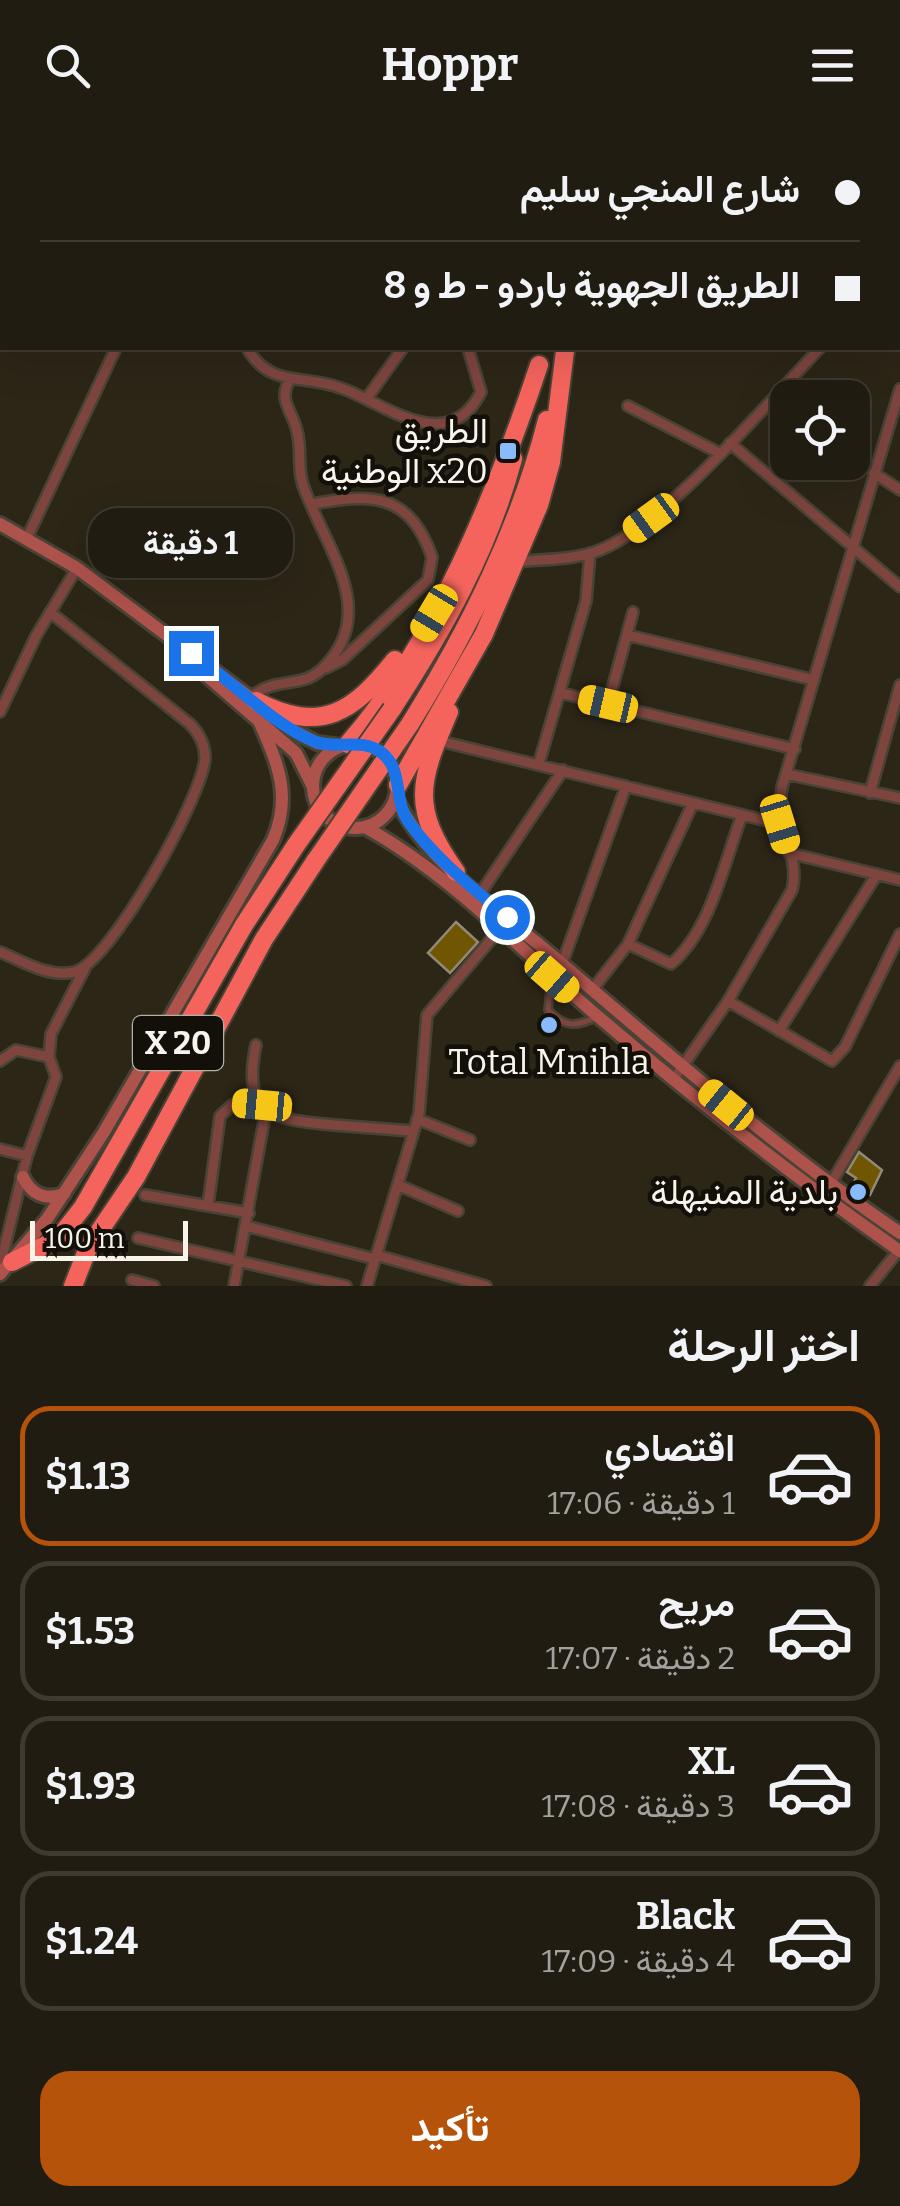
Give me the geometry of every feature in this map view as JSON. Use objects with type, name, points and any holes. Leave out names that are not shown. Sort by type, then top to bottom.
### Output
[{"type":"highway","name":"X 20","points":[[397,791],[484,634],[517,562],[551,462],[566,350]]},
{"type":"highway","name":"X 20","points":[[74,1286],[88,1248],[136,1177],[264,939],[410,724],[474,612],[521,506],[566,350]]},
{"type":"highway","name":"X 20","points":[[344,745],[400,671],[445,590],[521,419],[541,356]]},
{"type":"highway","name":"X 20","points":[[4,1267],[58,1239],[120,1149],[244,926],[392,709],[451,612],[502,502],[541,356]]},
{"type":"highway","points":[[254,699],[306,718],[351,706],[392,663],[445,590]]},
{"type":"highway","points":[[456,872],[433,839],[421,792],[425,768],[484,634]]},
{"type":"main road","points":[[0,524],[78,568],[306,738],[372,746],[382,753],[420,837],[456,872],[592,990],[766,1156],[900,1251]]},
{"type":"main road","points":[[161,633],[296,753],[320,809],[330,820],[342,826],[365,827],[408,854],[599,1017],[900,1233]]},
{"type":"main road","name":"X 20","points":[[4,1267],[64,1194],[140,1075],[279,826],[282,778],[260,722]]},
{"type":"main road","points":[[313,787],[320,762],[344,745]]},
{"type":"main road","points":[[365,827],[384,817],[397,791]]},
{"type":"main road","points":[[23,1177],[36,1193],[50,1197],[64,1194]]},
{"type":"street","points":[[27,538],[115,350]]},
{"type":"street","points":[[249,350],[263,368],[289,381],[312,378],[367,398],[398,418],[451,423],[466,416],[481,384],[469,350]]},
{"type":"street","points":[[367,398],[401,350]]},
{"type":"street","points":[[517,562],[590,553],[651,518],[818,350]]},
{"type":"street","points":[[289,381],[284,401],[297,429],[301,480],[348,597],[347,628],[319,671]]},
{"type":"street","points":[[678,1074],[728,1001],[792,890],[789,853],[780,824],[786,774],[899,393]]},
{"type":"street","points":[[628,406],[719,453]]},
{"type":"street","points":[[730,442],[900,587]]},
{"type":"street","points":[[874,472],[900,490]]},
{"type":"street","points":[[254,699],[272,682],[304,681],[342,660],[428,580],[432,558],[416,529],[397,509],[375,496],[312,504]]},
{"type":"street","points":[[538,763],[588,591],[590,553]]},
{"type":"street","points":[[0,712],[50,612],[78,568]]},
{"type":"street","points":[[4,1267],[27,1156],[56,1077],[50,1057],[51,1034],[84,968],[113,940],[188,810],[202,773],[204,750],[197,731],[180,714],[50,612]]},
{"type":"street","points":[[608,704],[633,612]]},
{"type":"street","points":[[626,635],[814,680]]},
{"type":"street","points":[[870,793],[900,685]]},
{"type":"street","points":[[561,693],[795,749]]},
{"type":"street","points":[[448,743],[780,824]]},
{"type":"street","points":[[480,894],[563,770]]},
{"type":"street","points":[[786,774],[900,798]]},
{"type":"street","points":[[562,964],[626,786]]},
{"type":"street","points":[[592,990],[628,944],[694,803]]},
{"type":"street","points":[[628,944],[661,963],[671,964],[679,957],[708,908],[742,816]]},
{"type":"street","points":[[789,853],[900,880]]},
{"type":"street","points":[[779,1031],[878,874]]},
{"type":"street","points":[[367,1286],[417,1120],[427,1015],[499,930]]},
{"type":"street","points":[[728,1001],[823,1059],[836,1058],[900,934]]},
{"type":"street","points":[[0,952],[56,974],[84,968]]},
{"type":"street","points":[[234,1286],[264,1107],[251,1082],[256,1045]]},
{"type":"street","points":[[0,1061],[16,1050],[50,1057]]},
{"type":"street","points":[[830,1186],[900,1066]]},
{"type":"street","points":[[208,1205],[220,1116],[232,1105],[264,1107],[295,1122],[412,1130]]},
{"type":"street","points":[[417,1120],[470,1140]]},
{"type":"street","points":[[0,1149],[27,1156]]},
{"type":"street","points":[[398,1185],[458,1212]]},
{"type":"street","points":[[145,1196],[249,1213]]},
{"type":"street","points":[[246,1226],[486,1286]]},
{"type":"street","points":[[138,1238],[346,1286]]},
{"type":"street","points":[[870,1286],[900,1251]]},
{"type":"street","points":[[132,1280],[154,1286]]},
{"type":"lane","points":[[552,977],[546,1004],[552,1014],[569,1026],[599,1017]]},
{"type":"building","points":[[456,922],[478,942],[450,973],[428,953]]},
{"type":"building","name":"بلدية المنيهلة","points":[[859,1152],[882,1170],[870,1195],[853,1184],[856,1178],[847,1172]]},
{"type":"place","name":"الطريق الوطنية x20","points":[[508,451]]},
{"type":"place","name":"Total Mnihla","points":[[549,1025]]},
{"type":"place","name":"بلدية المنيهلة","points":[[858,1192]]},
{"type":"route","points":[[191,653],[306,738],[329,746],[372,746],[382,753],[396,773],[396,798],[420,837],[507,917]]}]
